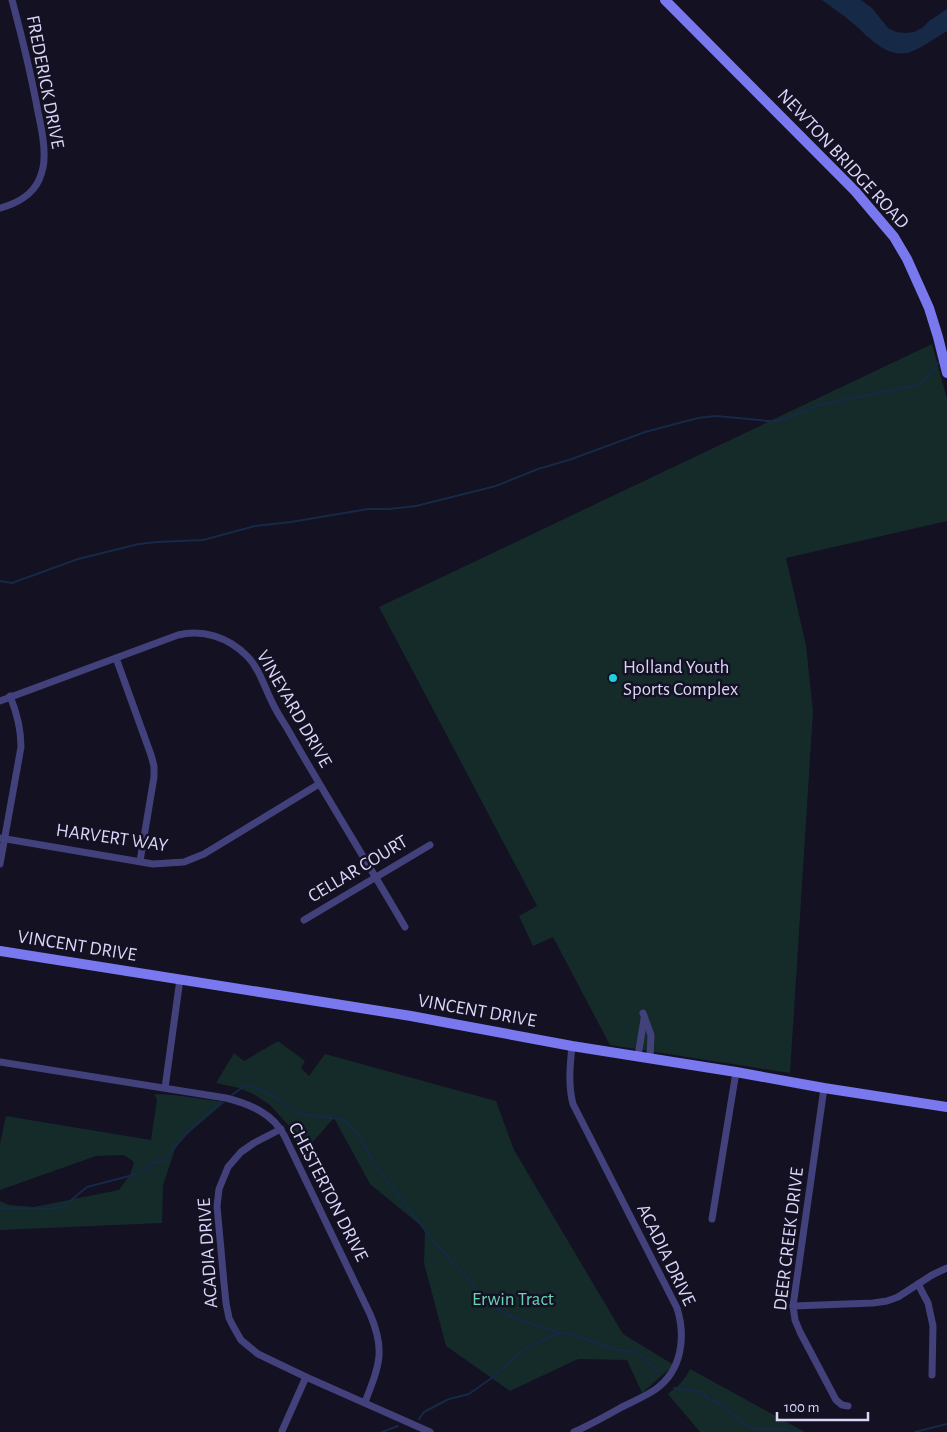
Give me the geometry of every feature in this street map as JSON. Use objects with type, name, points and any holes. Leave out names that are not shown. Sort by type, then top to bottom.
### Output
[{"type":"street","name":"FREDERICK DRIVE","points":[[0,208],[12,204],[29,194],[40,179],[44,159],[43,137],[31,76],[12,0]]},
{"type":"street","name":"NEWTON BRIDGE ROAD","points":[[665,0],[855,192],[894,237],[907,259],[929,308],[947,373]]},
{"type":"street","name":"VINEYARD DRIVE","points":[[0,700],[169,637],[186,633],[205,633],[215,635],[231,643],[246,655],[256,667],[273,704],[405,927]]},
{"type":"street","points":[[116,658],[154,766],[154,778],[140,862]]},
{"type":"street","points":[[0,864],[2,839],[21,746],[21,732],[17,712],[10,696]]},
{"type":"street","name":"HARVERT WAY","points":[[2,839],[153,864],[184,862],[204,854],[319,784]]},
{"type":"street","name":"CELLAR COURT","points":[[304,920],[430,845]]},
{"type":"street","name":"VINCENT DRIVE","points":[[0,951],[411,1016],[572,1046],[947,1107]]},
{"type":"street","points":[[165,1088],[180,980]]},
{"type":"street","points":[[638,1056],[644,1021],[643,1013],[651,1035],[650,1058]]},
{"type":"street","name":"ACADIA DRIVE","points":[[572,1046],[569,1074],[573,1104],[676,1308],[682,1334],[678,1361],[664,1382],[648,1394],[574,1432]]},
{"type":"street","name":"CHESTERTON DRIVE","points":[[0,1062],[226,1098],[266,1114],[281,1129],[370,1314],[378,1335],[378,1365],[365,1402]]},
{"type":"street","points":[[712,1219],[736,1072]]},
{"type":"street","name":"DEER CREEK DRIVE","points":[[824,1088],[793,1306],[795,1320],[800,1332],[836,1400],[842,1405],[848,1406]]},
{"type":"street","name":"ACADIA DRIVE","points":[[281,1129],[240,1152],[228,1167],[222,1181],[217,1206],[229,1318],[241,1340],[258,1354],[430,1432]]},
{"type":"street","points":[[793,1306],[887,1301],[898,1297],[932,1275],[947,1268]]},
{"type":"street","points":[[918,1284],[928,1303],[933,1326],[932,1375]]},
{"type":"street","points":[[282,1431],[306,1377]]},
{"type":"green space","name":"Holland Youth Sports Complex","points":[[932,344],[947,399],[947,521],[786,558],[806,645],[813,712],[790,1073],[610,1045],[553,937],[533,946],[519,916],[537,906],[379,607]]},
{"type":"green space","name":"Erwin Tract","points":[[278,1041],[305,1061],[301,1068],[309,1076],[325,1054],[496,1101],[514,1150],[623,1334],[674,1365],[642,1393],[627,1360],[578,1359],[510,1391],[446,1346],[424,1263],[425,1229],[370,1184],[334,1118],[302,1154],[289,1126],[269,1104],[239,1088],[216,1083],[234,1053],[244,1061]]},
{"type":"green space","points":[[154,1094],[225,1102],[177,1143],[163,1185],[162,1223],[0,1230],[0,1201],[9,1205],[34,1207],[119,1190],[130,1175],[134,1162],[124,1155],[96,1156],[0,1190],[0,1144],[6,1116],[151,1140],[157,1099]]},
{"type":"green space","points":[[690,1369],[805,1432],[700,1432],[668,1394],[681,1383]]},
{"type":"water","points":[[822,0],[861,0],[872,8],[888,28],[896,32],[905,33],[914,32],[922,28],[947,9],[947,31],[910,52],[898,53],[882,48],[847,18]]},
{"type":"waterway","points":[[0,581],[12,583],[78,559],[139,544],[203,540],[255,526],[368,509],[416,506],[496,486],[538,469],[569,460],[645,432],[698,418],[716,416],[777,421],[819,405],[917,385],[924,381],[938,363]]},
{"type":"waterway","points":[[232,1095],[243,1087],[249,1086],[277,1098],[298,1113],[341,1119],[348,1123],[359,1136],[374,1163],[434,1242],[484,1299],[504,1313],[519,1320],[570,1334],[617,1350],[637,1352],[659,1372]]},
{"type":"waterway","points":[[0,1208],[48,1209],[63,1207],[87,1187],[137,1174],[156,1162],[164,1161],[191,1129],[222,1102]]},
{"type":"waterway","points":[[419,1419],[424,1412],[449,1399],[469,1394],[493,1377],[522,1351],[535,1343],[561,1333]]},
{"type":"waterway","points":[[674,1388],[702,1392],[709,1400],[718,1403],[748,1426],[755,1429],[785,1429],[799,1432]]},
{"type":"waterway","points":[[915,1432],[947,1424]]},
{"type":"waterway","points":[[382,1432],[398,1426]]},
{"type":"place","name":"Holland Youth Sports Complex","points":[[613,678]]}]
